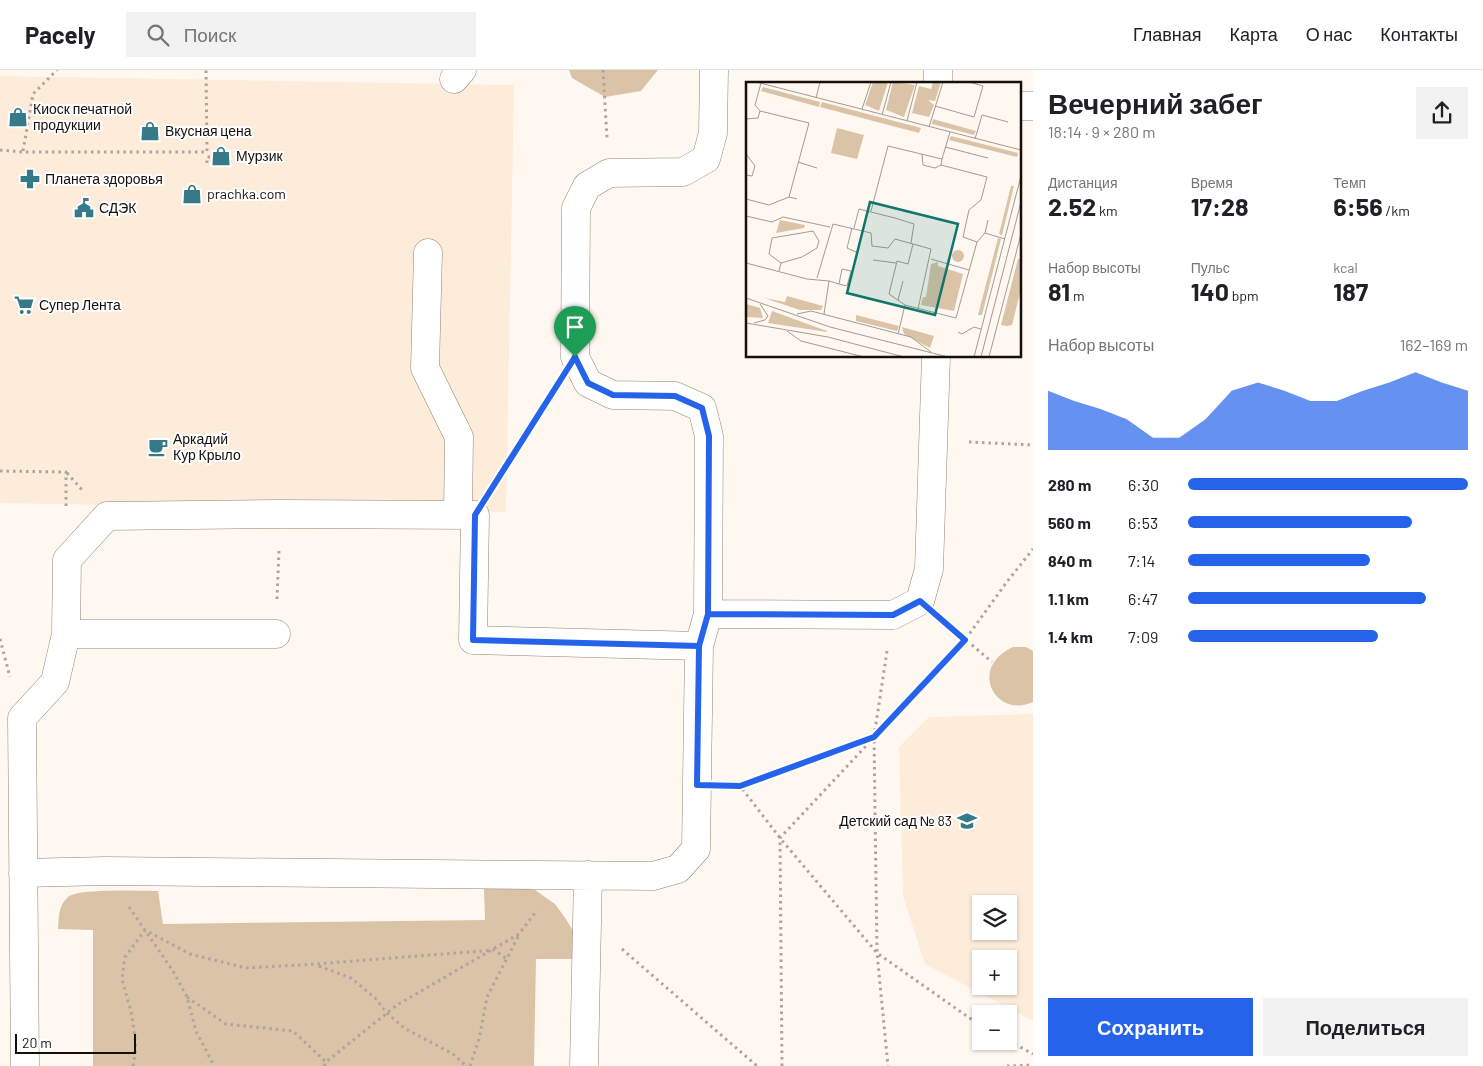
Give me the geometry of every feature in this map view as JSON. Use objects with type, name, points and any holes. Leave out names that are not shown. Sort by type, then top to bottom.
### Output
[{"type":"lane","points":[[23,873],[105,871],[653,876],[678,869],[696,848],[699,646],[708,614],[709,436],[702,408],[675,396],[613,395],[588,383],[575,357],[576,208],[587,186],[609,173],[683,172],[706,159],[713,132],[714,70]]},
{"type":"lane","points":[[428,252],[426,368],[459,437],[467,515],[473,640],[699,646]]},
{"type":"lane","points":[[708,614],[893,615],[920,601],[929,569],[936,358]]},
{"type":"lane","points":[[25,1066],[23,873],[11,718],[55,682],[66,634],[67,560],[108,516],[280,514],[467,515]]},
{"type":"lane","points":[[66,634],[276,634]]},
{"type":"lane","points":[[575,875],[587,919],[584,1066]]},
{"type":"path","points":[[23,152],[33,94],[57,70]]},
{"type":"path","points":[[206,70],[207,163]]},
{"type":"path","points":[[602,70],[609,173]]},
{"type":"path","points":[[0,150],[23,152],[207,152]]},
{"type":"path","points":[[207,157],[215,157]]},
{"type":"path","points":[[467,515],[575,357]]},
{"type":"path","points":[[933,441],[1033,445]]},
{"type":"path","points":[[0,471],[66,472],[67,560]]},
{"type":"path","points":[[276,634],[280,514]]},
{"type":"path","points":[[782,1066],[780,838],[965,640],[1033,549]]},
{"type":"path","points":[[920,601],[992,662]]},
{"type":"path","points":[[888,1066],[876,952],[874,737],[893,615]]},
{"type":"path","points":[[697,785],[740,786],[874,737]]},
{"type":"path","points":[[740,786],[780,838],[876,952],[972,1020]]},
{"type":"path","points":[[105,871],[173,971],[187,997],[196,1031],[214,1066]]},
{"type":"path","points":[[324,1066],[326,1062],[397,1006],[519,934],[575,875]]},
{"type":"path","points":[[587,919],[758,1066]]},
{"type":"path","points":[[145,930],[190,954],[246,968],[494,950],[506,959]]},
{"type":"path","points":[[133,1066],[136,1049],[132,1015],[122,979],[125,957],[145,930]]},
{"type":"path","points":[[316,964],[351,978],[375,998],[404,1028],[453,1054],[468,1066],[479,1039],[487,997],[519,934]]},
{"type":"path","points":[[187,997],[226,1024],[293,1031],[326,1062]]},
{"type":"path","points":[[1017,1045],[1033,1054]]},
{"type":"path","points":[[1006,1066],[1033,1065]]},
{"type":"shaded area","points":[[569,70],[658,70],[641,91],[605,97],[572,78]]},
{"type":"shaded area","points":[[0,76],[514,85],[506,512],[0,503]]},
{"type":"shaded area","points":[[1013,647],[1026,647],[1033,651],[1033,702],[1020,705],[1008,704],[998,698],[992,689],[989,678],[992,667],[999,656]]},
{"type":"shaded area","name":"Детский сад № 83","points":[[1033,714],[1033,1021],[1017,1013],[1017,1005],[1003,1005],[984,995],[1017,995],[1017,950],[972,950],[972,989],[925,964],[903,896],[899,747],[929,717]]},
{"type":"shaded area","points":[[509,887],[535,890],[555,904],[575,934],[577,959],[536,959],[534,1066],[93,1066],[93,930],[58,929],[62,904],[68,897],[84,892],[158,891],[163,924],[485,920],[484,889]]},
{"type":"place","name":"Киоск печатной продукции","points":[[18,117]]},
{"type":"place","name":"Вкусная цена","points":[[150,131]]},
{"type":"place","name":"Мурзик","points":[[221,156]]},
{"type":"place","name":"Планета здоровья","points":[[30,179]]},
{"type":"place","name":"prachka.com","points":[[192,194]]},
{"type":"place","name":"СДЭК","points":[[84,208]]},
{"type":"place","name":"Супер Лента","points":[[24,305]]},
{"type":"place","name":"Аркадий Кур Крыло","points":[[158,447]]},
{"type":"place","name":"Детский сад № 83","points":[[967,821]]},
{"type":"route","points":[[575,357],[475,515],[473,640],[699,646],[708,614],[893,615],[920,601],[965,640],[874,737],[740,786],[697,785],[699,646],[708,614],[709,436],[702,408],[675,396],[613,395],[588,383],[575,357]]}]
